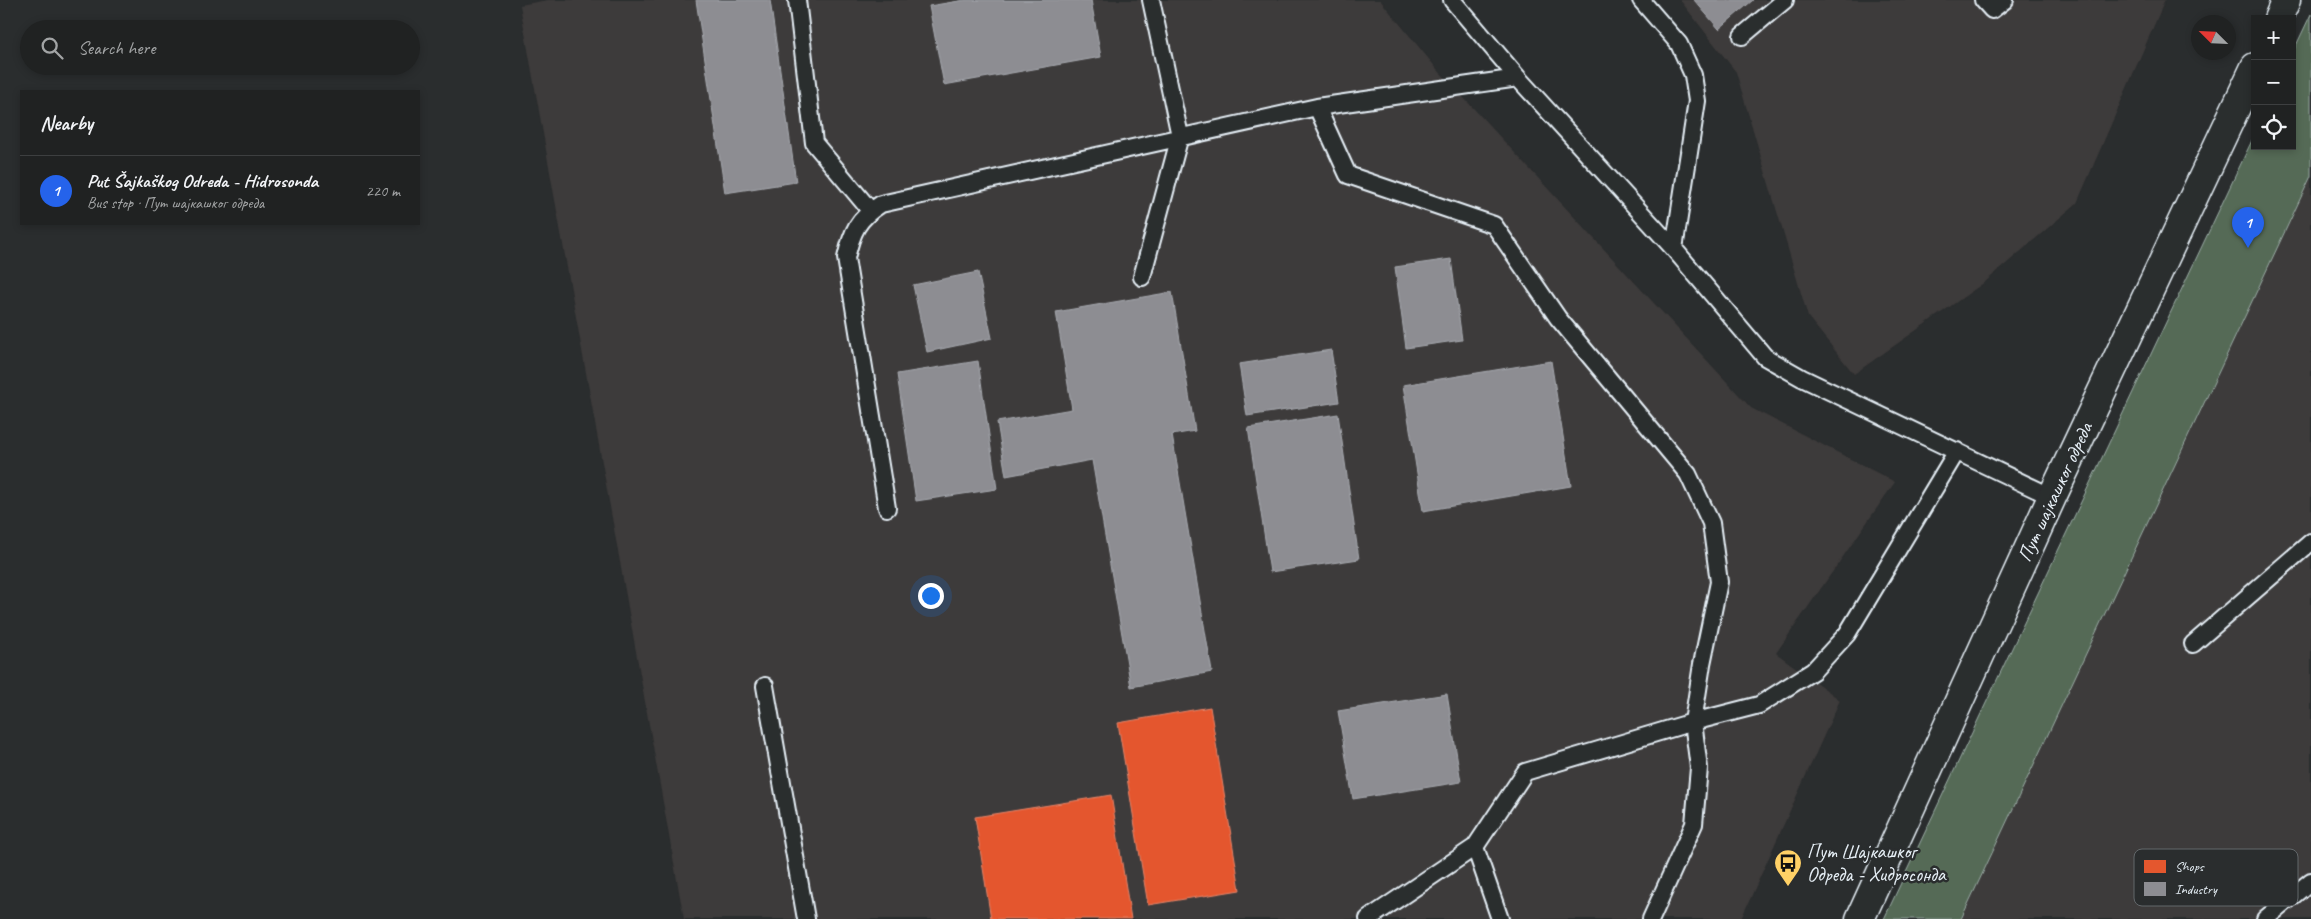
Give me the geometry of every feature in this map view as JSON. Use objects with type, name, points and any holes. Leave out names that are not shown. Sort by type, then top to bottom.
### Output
[{"type":"street","points":[[2280,15],[2286,0]]},
{"type":"street","name":"Пут шајкашког одреда","points":[[1860,919],[2052,497],[2251,75]]},
{"type":"lane","points":[[797,0],[814,143],[870,210]]},
{"type":"lane","points":[[1142,277],[1180,136],[1151,0]]},
{"type":"lane","points":[[1452,0],[1518,78],[1674,249],[1765,357],[1802,378],[2052,497]]},
{"type":"lane","points":[[1640,0],[1679,44],[1693,75],[1697,101],[1674,249]]},
{"type":"lane","points":[[1742,36],[1785,0]]},
{"type":"lane","points":[[1983,0],[1992,10],[2005,0]]},
{"type":"lane","points":[[887,508],[846,258],[851,233],[870,210],[881,204],[1317,107],[1518,78]]},
{"type":"lane","points":[[1317,107],[1348,175],[1494,225],[1558,318],[1688,474],[1711,523],[1719,582],[1702,664],[1693,722],[1699,768],[1694,824],[1650,919]]},
{"type":"lane","points":[[1368,919],[1475,847],[1525,772],[1693,722],[1759,705],[1812,671],[1847,634],[1957,451]]},
{"type":"lane","points":[[2193,644],[2311,542]]},
{"type":"lane","points":[[765,686],[806,919]]},
{"type":"lane","points":[[1475,847],[1500,919]]},
{"type":"lane","points":[[2298,892],[2311,881]]},
{"type":"lane","points":[[2265,919],[2281,906]]},
{"type":"shaded area","points":[[548,0],[1380,0],[1437,69],[1751,408],[1895,482],[1776,653],[1840,700],[1741,919],[684,919],[520,5]]},
{"type":"shaded area","points":[[1680,0],[2165,0],[2077,203],[1985,282],[1854,374],[1808,317],[1736,72]]},
{"type":"shaded area","points":[[2311,176],[2311,919],[1961,919]]},
{"type":"green space","points":[[2311,14],[2311,176],[1961,919],[1884,919],[2251,142],[2251,150],[2296,150],[2296,46]]},
{"type":"building: Shops","points":[[1210,707],[1240,890],[1148,905],[1118,723]]},
{"type":"building: Shops","points":[[1111,795],[1131,919],[991,919],[975,817]]},
{"type":"building: Industry","points":[[696,0],[770,0],[796,182],[725,193]]},
{"type":"building: Industry","points":[[965,0],[1091,0],[1101,57],[944,85],[929,6]]},
{"type":"building: Industry","points":[[1694,0],[1753,0],[1719,29]]},
{"type":"building: Industry","points":[[1451,259],[1462,340],[1406,348],[1395,267]]},
{"type":"building: Industry","points":[[978,272],[992,338],[927,352],[913,285]]},
{"type":"building: Industry","points":[[1172,292],[1195,431],[1172,435],[1212,672],[1131,687],[1092,460],[1006,476],[997,422],[1072,409],[1056,312]]},
{"type":"building: Industry","points":[[1331,350],[1339,402],[1247,416],[1239,364]]},
{"type":"building: Industry","points":[[978,361],[997,489],[916,501],[897,374]]},
{"type":"building: Industry","points":[[1551,361],[1571,486],[1423,511],[1403,385]]},
{"type":"building: Industry","points":[[1338,414],[1359,559],[1270,572],[1248,428]]},
{"type":"building: Industry","points":[[1447,694],[1461,782],[1353,799],[1338,711]]},
{"type":"place","name":"Put Šajkaškog Odreda - Hidrosonda","points":[[2248,248]]},
{"type":"place","name":"Пут Шајкашког Одреда - Хидросонда","points":[[1788,887]]}]
